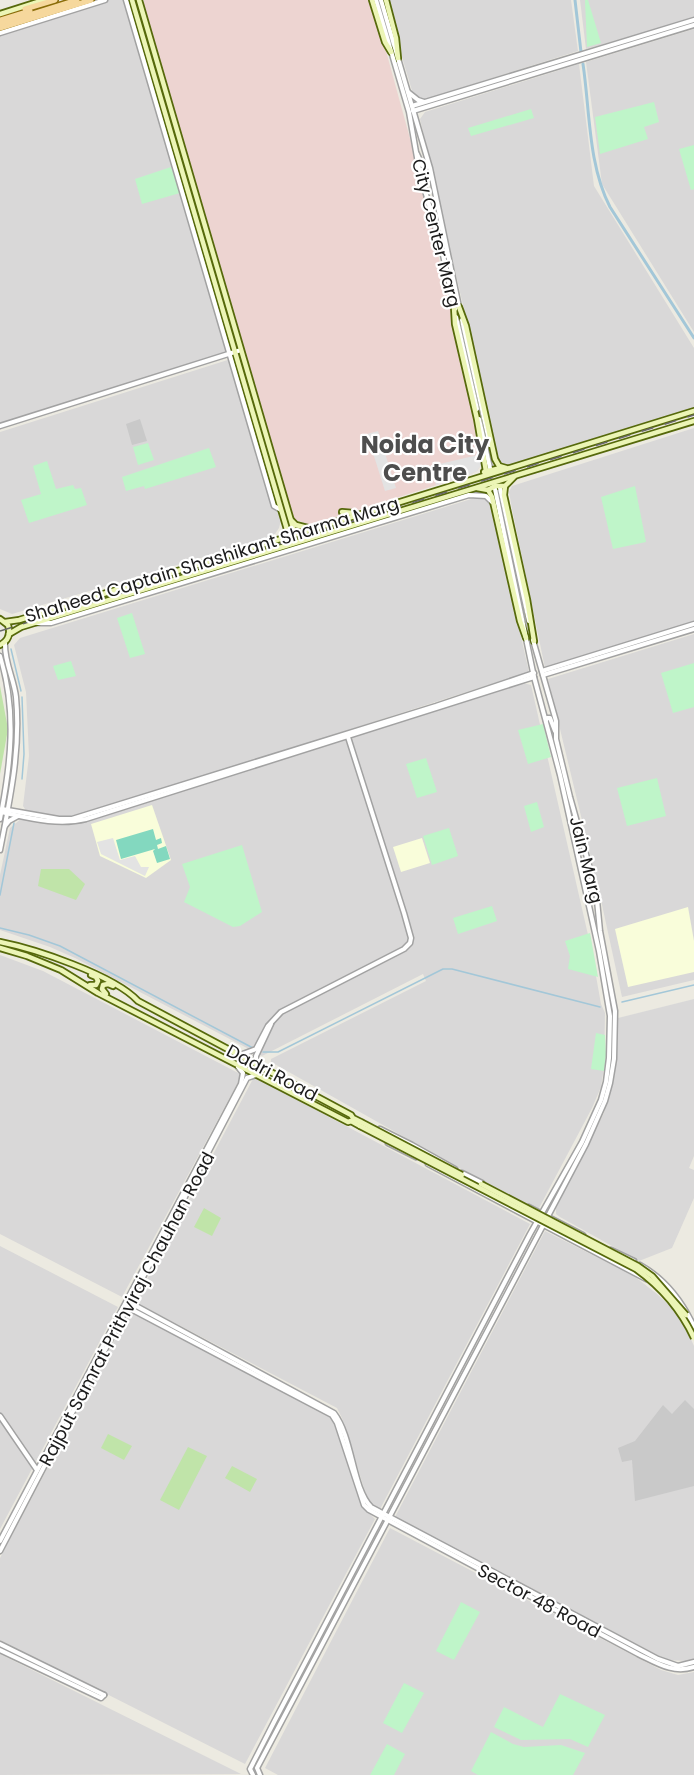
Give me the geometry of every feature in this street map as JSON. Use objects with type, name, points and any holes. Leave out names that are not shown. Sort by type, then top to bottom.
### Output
[{"type":"main road","points":[[0,23],[44,0]]},
{"type":"main road","points":[[0,23],[55,0]]},
{"type":"main road","points":[[0,23],[66,0]]},
{"type":"main road","points":[[0,23],[77,0]]},
{"type":"main road","points":[[0,23],[91,0]]},
{"type":"main road","points":[[129,0],[134,6],[233,353],[288,533],[294,531],[291,519],[140,1]]},
{"type":"main road","points":[[374,0],[385,42],[391,52]]},
{"type":"main road","points":[[386,0],[396,38],[398,58]]},
{"type":"main road","points":[[457,307],[466,326],[495,459],[501,468]]},
{"type":"main road","points":[[457,307],[455,324],[490,469]]},
{"type":"main road","name":"Shaheed Captain Shashikant Sharma Marg","points":[[1,620],[19,620],[694,411]]},
{"type":"main road","points":[[682,415],[688,416],[686,423]]},
{"type":"main road","name":"Shaheed Captain Shashikant Sharma Marg","points":[[9,634],[16,629],[694,421]]},
{"type":"main road","points":[[618,435],[609,443],[621,444]]},
{"type":"main road","points":[[586,445],[602,442],[604,444],[587,454]]},
{"type":"main road","points":[[478,477],[490,469],[508,469]]},
{"type":"main road","points":[[500,488],[515,475]]},
{"type":"main road","points":[[474,487],[488,490],[500,485],[504,495],[534,640]]},
{"type":"main road","points":[[488,490],[494,505],[526,638]]},
{"type":"main road","points":[[342,512],[351,514],[374,510]]},
{"type":"main road","points":[[291,519],[302,528],[314,528]]},
{"type":"main road","points":[[271,541],[281,532],[284,521]]},
{"type":"main road","points":[[107,592],[103,598],[111,601]]},
{"type":"main road","points":[[1,620],[9,630],[2,644]]},
{"type":"main road","name":"Dadri Road","points":[[1,942],[99,975],[138,1000],[351,1115]]},
{"type":"main road","name":"Dadri Road","points":[[0,948],[33,958],[72,976],[234,1064],[348,1122]]},
{"type":"main road","points":[[72,976],[91,985],[98,983],[96,977],[78,968]]},
{"type":"main road","points":[[118,1002],[103,992],[103,985],[108,984],[138,1000]]},
{"type":"main road","points":[[285,1089],[289,1082]]},
{"type":"main road","points":[[351,1115],[361,1124],[636,1269],[668,1297],[684,1318],[694,1338]]},
{"type":"main road","points":[[348,1122],[361,1124],[638,1266],[652,1276],[679,1305],[694,1329]]},
{"type":"main road","points":[[605,1257],[606,1252],[610,1249]]},
{"type":"main road","points":[[636,1273],[644,1274],[645,1268]]},
{"type":"street","points":[[0,23],[105,0]]},
{"type":"street","points":[[129,0],[233,353]]},
{"type":"street","name":"City Center Marg","points":[[381,0],[428,161],[490,469]]},
{"type":"street","points":[[412,109],[427,102],[694,20]]},
{"type":"street","points":[[412,109],[694,25]]},
{"type":"street","name":"City Center Marg","points":[[391,52],[409,112],[420,174],[457,307]]},
{"type":"street","points":[[407,92],[417,100],[427,102]]},
{"type":"street","points":[[416,153],[422,165],[428,161]]},
{"type":"street","points":[[420,174],[427,171],[433,183]]},
{"type":"street","points":[[0,426],[241,350]]},
{"type":"street","name":"Jain Marg","points":[[254,1773],[544,1224],[594,1127],[610,1084],[616,1031],[613,999],[534,675],[500,488]]},
{"type":"street","points":[[37,623],[51,623],[469,495],[486,496],[494,505]]},
{"type":"street","points":[[542,673],[672,633],[694,624]]},
{"type":"street","points":[[672,633],[694,629]]},
{"type":"street","name":"Jain Marg","points":[[254,1773],[274,1722],[542,1213],[582,1142],[602,1100],[609,1058],[610,1016],[593,877],[570,797],[555,721],[534,640]]},
{"type":"street","points":[[0,850],[16,756],[16,699],[2,644]]},
{"type":"street","points":[[0,656],[9,695],[12,729],[9,776],[0,819]]},
{"type":"street","points":[[2,810],[59,822],[73,822],[348,737],[534,675]]},
{"type":"street","points":[[4,828],[19,814],[72,819],[534,675]]},
{"type":"street","points":[[546,721],[550,718],[556,732]]},
{"type":"street","points":[[239,1055],[254,1051],[271,1023],[281,1012],[404,949],[410,943],[411,938],[404,913],[348,737]]},
{"type":"street","points":[[10,796],[19,814]]},
{"type":"street","points":[[581,868],[587,880],[591,881],[593,877]]},
{"type":"street","points":[[256,1064],[256,1056],[271,1023]]},
{"type":"street","name":"Rajput Samrat Prithviraj Chauhan Road","points":[[0,1541],[128,1305],[243,1078],[242,1070],[234,1064]]},
{"type":"street","name":"Rajput Samrat Prithviraj Chauhan Road","points":[[0,1551],[247,1078],[260,1076]]},
{"type":"street","name":"Dadri Road","points":[[351,1115],[548,1216]]},
{"type":"street","name":"Dadri Road","points":[[348,1122],[544,1224]]},
{"type":"street","points":[[401,1150],[405,1141]]},
{"type":"street","points":[[516,1210],[520,1202]]},
{"type":"street","points":[[548,1216],[645,1268],[668,1286],[685,1310],[694,1329]]},
{"type":"street","points":[[544,1224],[649,1281],[680,1314],[694,1344]]},
{"type":"street","name":"Sector 48 Road","points":[[128,1305],[332,1415],[337,1423],[364,1505],[660,1664],[677,1670],[694,1667]]},
{"type":"street","points":[[0,1416],[37,1470]]},
{"type":"street","name":"Sector 48 Road","points":[[456,1555],[658,1659],[678,1666],[694,1662]]},
{"type":"street","points":[[0,1644],[104,1695],[101,1698],[0,1650]]},
{"type":"shaded area","points":[[107,0],[127,0],[232,353],[0,424],[0,31]]},
{"type":"shaded area","points":[[144,0],[372,0],[417,164],[458,340],[482,455],[481,465],[477,471],[311,525],[294,519]]},
{"type":"shaded area","points":[[385,0],[571,0],[578,51],[426,99],[419,99],[413,94]]},
{"type":"shaded area","points":[[580,0],[694,0],[694,18],[586,49]]},
{"type":"shaded area","points":[[694,29],[694,332],[602,184],[586,62]]},
{"type":"shaded area","points":[[579,64],[594,186],[694,348],[694,412],[511,467],[504,466],[499,461],[420,119],[425,112]]},
{"type":"shaded area","points":[[234,358],[281,520],[275,534],[12,614],[0,609],[0,432]]},
{"type":"shaded area","points":[[140,419],[147,441],[132,445],[126,424]]},
{"type":"shaded area","points":[[694,428],[694,624],[545,668],[512,509],[509,492],[512,486]]},
{"type":"shaded area","points":[[378,431],[396,488],[385,491],[367,434]]},
{"type":"shaded area","points":[[482,454],[481,465],[477,471],[436,485],[431,466]]},
{"type":"shaded area","points":[[481,496],[487,498],[491,505],[529,672],[77,817],[61,818],[27,812],[23,806],[29,756],[26,692],[14,645],[20,638]]},
{"type":"shaded area","points":[[694,634],[694,980],[622,997],[548,679]]},
{"type":"shaded area","points":[[523,683],[531,685],[591,948],[601,1004],[605,1013],[604,1067],[601,1087],[539,1208],[533,1208],[520,1202],[271,1062],[271,1059],[426,981],[423,974],[262,1056],[75,958],[0,930],[0,875],[10,828],[22,818],[59,825],[99,818]]},
{"type":"shaded area","points":[[152,805],[171,860],[146,878],[100,856],[91,824]]},
{"type":"shaded area","points":[[113,838],[120,860],[135,856],[141,867],[149,867],[145,876],[101,854],[97,842]]},
{"type":"shaded area","points":[[422,838],[430,863],[401,872],[393,847]]},
{"type":"shaded area","points":[[688,907],[694,941],[694,972],[628,987],[615,929]]},
{"type":"shaded area","points":[[0,955],[43,971],[242,1075],[122,1297],[0,1234]]},
{"type":"shaded area","points":[[694,999],[694,1156],[689,1168],[694,1170],[694,1198],[672,1248],[639,1261],[560,1217],[556,1214],[556,1208],[604,1113],[616,1064],[618,1018]]},
{"type":"shaded area","points":[[254,1077],[530,1224],[380,1509],[368,1501],[337,1408],[135,1302]]},
{"type":"shaded area","points":[[545,1231],[634,1276],[670,1306],[684,1324],[694,1346],[694,1659],[667,1660],[395,1517]]},
{"type":"shaded area","points":[[0,1246],[118,1307],[0,1529]]},
{"type":"shaded area","points":[[130,1311],[328,1415],[337,1431],[361,1505],[375,1519],[245,1764],[0,1640],[0,1558]]},
{"type":"shaded area","points":[[685,1400],[694,1409],[694,1486],[635,1501],[632,1460],[622,1462],[618,1448],[635,1441],[663,1405],[672,1414]]},
{"type":"shaded area","points":[[390,1528],[661,1670],[678,1675],[694,1672],[694,1775],[278,1775],[265,1768]]},
{"type":"shaded area","points":[[0,1654],[241,1774],[0,1775]]},
{"type":"green space","points":[[585,0],[588,0],[601,43],[587,47]]},
{"type":"green space","points":[[654,102],[659,122],[644,127],[648,139],[600,154],[595,117]]},
{"type":"green space","points":[[531,109],[534,118],[471,136],[468,128]]},
{"type":"green space","points":[[694,145],[694,189],[691,190],[679,149]]},
{"type":"green space","points":[[171,167],[180,193],[142,204],[135,179]]},
{"type":"green space","points":[[148,443],[154,460],[138,465],[133,447]]},
{"type":"green space","points":[[209,448],[216,467],[145,489],[144,486],[126,491],[122,477]]},
{"type":"green space","points":[[47,461],[56,489],[73,485],[75,489],[81,488],[87,505],[29,523],[21,500],[41,494],[33,466]]},
{"type":"green space","points":[[635,486],[646,542],[613,549],[601,497]]},
{"type":"green space","points":[[132,613],[145,654],[130,658],[117,618]]},
{"type":"green space","points":[[71,661],[76,676],[58,680],[53,666]]},
{"type":"green space","points":[[694,663],[694,707],[673,713],[661,673]]},
{"type":"green space","points":[[0,686],[8,729],[0,774]]},
{"type":"green space","points":[[543,724],[551,757],[528,764],[518,730]]},
{"type":"green space","points":[[426,758],[437,792],[417,798],[406,764]]},
{"type":"green space","points":[[657,778],[666,816],[627,826],[617,788]]},
{"type":"green space","points":[[537,802],[544,827],[531,832],[524,806]]},
{"type":"green space","points":[[449,828],[458,856],[432,865],[423,836]]},
{"type":"green space","points":[[153,829],[156,840],[161,838],[162,843],[157,845],[158,849],[166,846],[170,859],[157,863],[153,851],[155,849],[121,859],[116,840]]},
{"type":"green space","points":[[242,845],[262,912],[240,926],[233,927],[184,902],[190,887],[182,864]]},
{"type":"green space","points":[[41,869],[69,869],[85,884],[76,900],[38,886]]},
{"type":"green space","points":[[492,906],[497,921],[458,934],[453,918]]},
{"type":"green space","points":[[590,933],[598,977],[568,969],[570,956],[565,941]]},
{"type":"green space","points":[[596,1033],[605,1035],[604,1071],[591,1069]]},
{"type":"green space","points":[[204,1208],[221,1218],[212,1236],[194,1227]]},
{"type":"green space","points":[[108,1434],[132,1446],[124,1460],[101,1448]]},
{"type":"green space","points":[[188,1447],[207,1456],[179,1510],[160,1500]]},
{"type":"green space","points":[[232,1466],[257,1479],[250,1492],[225,1478]]},
{"type":"green space","points":[[461,1602],[480,1612],[454,1660],[436,1651]]},
{"type":"green space","points":[[404,1683],[424,1693],[402,1733],[383,1723]]},
{"type":"green space","points":[[560,1694],[605,1715],[588,1747],[570,1739],[521,1740],[494,1727],[504,1707],[543,1727]]},
{"type":"green space","points":[[491,1732],[513,1744],[524,1747],[561,1745],[585,1753],[573,1775],[478,1775],[471,1771]]},
{"type":"green space","points":[[387,1744],[405,1754],[394,1775],[370,1775]]},
{"type":"waterway","points":[[575,0],[581,52]]},
{"type":"waterway","points":[[583,64],[591,137],[597,173],[603,190],[610,207],[694,338]]},
{"type":"waterway","points":[[11,649],[21,691]]},
{"type":"waterway","points":[[22,697],[24,754],[22,779]]},
{"type":"waterway","points":[[0,895],[14,823]]},
{"type":"waterway","points":[[0,928],[60,946],[253,1048]]},
{"type":"waterway","points":[[263,1052],[278,1052],[443,969],[452,969],[600,1007]]},
{"type":"waterway","points":[[622,1002],[694,985]]},
{"type":"railway","points":[[0,631],[694,415]]},
{"type":"district","name":"Noida City Centre","points":[[425,459]]}]
